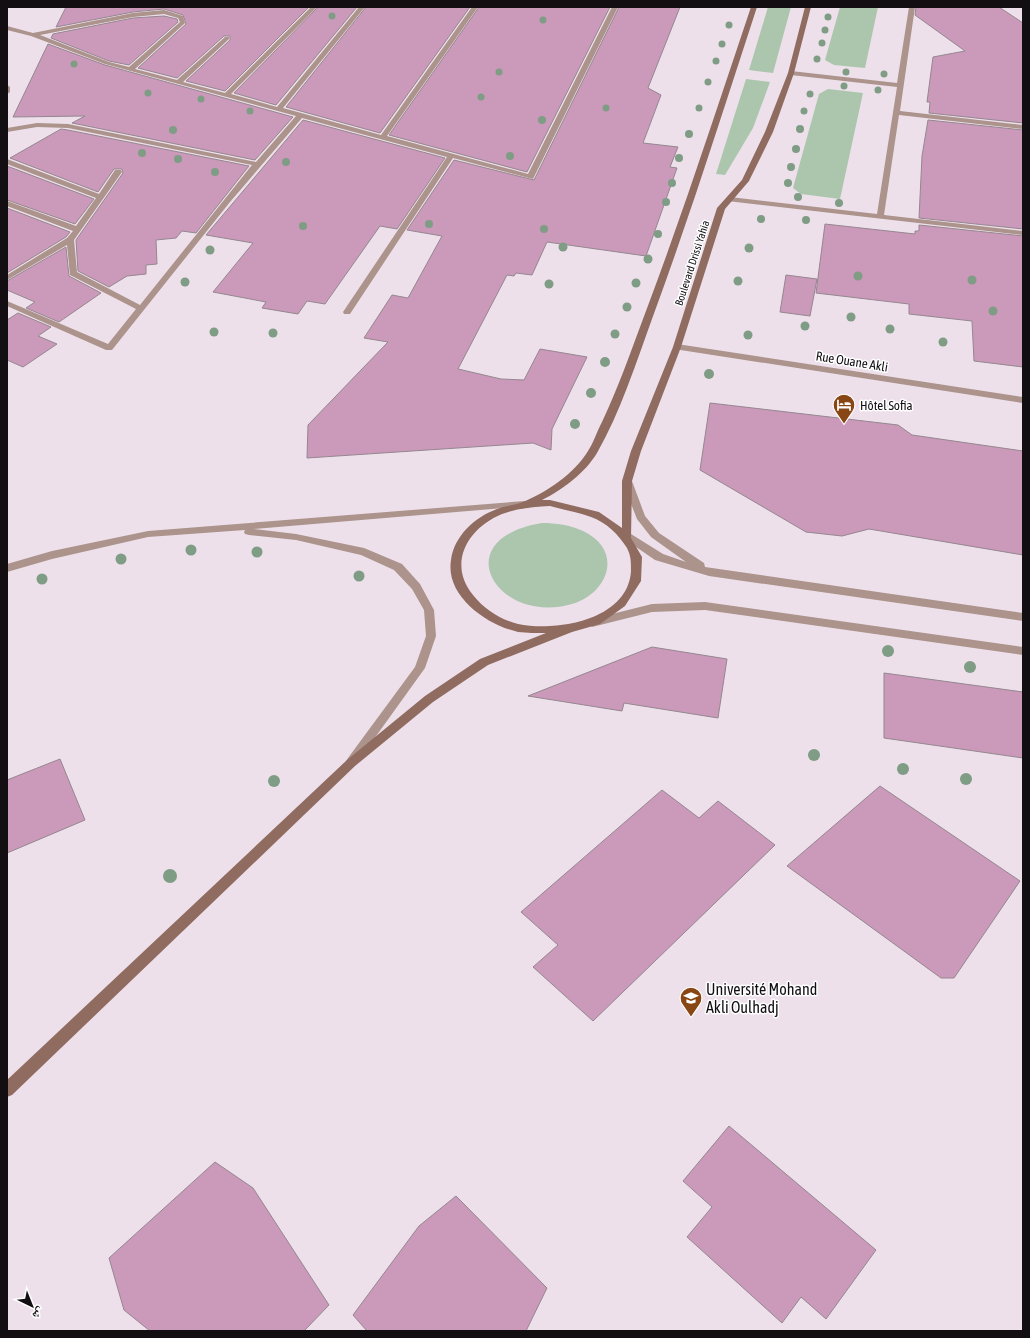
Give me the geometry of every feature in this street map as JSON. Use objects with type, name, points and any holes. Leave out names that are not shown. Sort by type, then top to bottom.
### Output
[{"type":"main road","name":"Boulevard Drissi Yahia","points":[[527,504],[554,490],[575,472],[592,453],[620,393],[666,270],[754,7]]},
{"type":"main road","name":"Boulevard Drissi Yahia","points":[[627,536],[627,481],[636,451],[677,347],[721,208],[745,182],[769,132],[790,73],[808,7]]},
{"type":"main road","points":[[7,1090],[351,763],[429,699],[484,662],[568,629],[592,623],[608,615],[622,604],[632,591],[637,577],[638,563],[634,549],[627,536],[613,523],[588,510],[573,506],[550,503],[527,504],[506,509],[487,518],[471,530],[461,545],[456,561],[457,577],[464,594],[478,608],[496,620],[518,628],[543,631],[568,629]]},
{"type":"street","points":[[227,94],[314,7]]},
{"type":"street","points":[[280,108],[362,7]]},
{"type":"street","points":[[383,137],[476,7]]},
{"type":"street","points":[[7,28],[33,35],[96,59],[178,83],[280,108],[530,177],[615,7]]},
{"type":"street","points":[[880,217],[912,7]]},
{"type":"street","points":[[33,35],[133,15],[164,12],[181,17],[183,22],[131,69]]},
{"type":"street","points":[[178,83],[227,38]]},
{"type":"street","points":[[790,73],[899,85]]},
{"type":"street","points":[[7,87],[7,92]]},
{"type":"street","points":[[7,303],[109,348],[142,309],[256,164],[301,114]]},
{"type":"street","points":[[895,114],[1023,127]]},
{"type":"street","points":[[7,130],[20,126],[37,124],[68,126],[256,164]]},
{"type":"street","points":[[347,312],[451,156]]},
{"type":"street","points":[[7,161],[100,197]]},
{"type":"street","points":[[7,278],[70,240],[118,172]]},
{"type":"street","points":[[730,199],[1023,233]]},
{"type":"street","points":[[7,203],[78,230]]},
{"type":"street","points":[[70,240],[73,273],[142,309]]},
{"type":"street","name":"Rue Ouane Akli","points":[[677,347],[1023,400]]},
{"type":"street","points":[[627,481],[640,517],[655,535],[709,572]]},
{"type":"street","points":[[7,568],[148,534],[527,504]]},
{"type":"street","points":[[224,528],[296,537],[364,552],[398,567],[416,587],[429,610],[431,636],[420,668],[351,763]]},
{"type":"street","points":[[627,536],[659,557],[709,572],[1023,617]]},
{"type":"street","points":[[592,623],[652,608],[705,606],[1023,651]]},
{"type":"green space","points":[[768,7],[791,7],[773,73],[749,70]]},
{"type":"green space","points":[[840,7],[878,7],[865,68],[834,65],[825,60]]},
{"type":"green space","points":[[746,79],[770,82],[753,128],[725,175],[716,174]]},
{"type":"green space","points":[[828,89],[863,93],[840,199],[801,194],[793,188],[819,94]]},
{"type":"green space","points":[[542,523],[563,525],[583,531],[596,539],[604,549],[607,559],[607,570],[603,581],[585,598],[572,604],[545,607],[522,603],[504,592],[492,578],[489,561],[495,546],[512,532]]},
{"type":"building","points":[[66,7],[309,7],[225,91],[186,81],[230,40],[230,36],[224,36],[177,78],[138,68],[186,24],[183,15],[164,9],[133,12],[56,27]]},
{"type":"building","points":[[318,7],[357,7],[276,105],[234,93]]},
{"type":"building","points":[[366,7],[470,7],[380,133],[286,107]]},
{"type":"building","points":[[479,7],[610,7],[527,172],[389,135]]},
{"type":"building","points":[[619,7],[680,7],[648,88],[661,95],[643,143],[678,147],[670,167],[677,168],[646,256],[547,242],[532,275],[516,273],[514,276],[507,275],[458,369],[501,379],[524,380],[540,349],[587,357],[552,429],[551,450],[533,443],[307,458],[308,425],[388,342],[364,338],[392,295],[408,298],[442,236],[407,230],[454,160],[534,180]]},
{"type":"building","points":[[916,7],[999,7],[1023,23],[1023,123],[929,113],[930,102],[927,102],[933,57],[965,51],[915,15]]},
{"type":"building","points":[[164,16],[177,19],[178,22],[129,65],[109,61],[51,38],[53,34],[133,18]]},
{"type":"building","points":[[48,44],[105,65],[293,117],[255,160],[72,123],[85,116],[13,117]]},
{"type":"building","points":[[303,120],[445,158],[397,229],[380,226],[325,304],[307,301],[298,314],[262,308],[266,302],[213,292],[253,243],[206,235]]},
{"type":"building","points":[[928,120],[1023,130],[1023,229],[919,218],[922,156]]},
{"type":"building","points":[[61,129],[249,166],[196,233],[182,231],[176,238],[156,240],[157,264],[146,265],[146,274],[127,276],[109,287],[78,271],[76,240],[123,173],[122,169],[114,169],[98,192],[10,158]]},
{"type":"building","points":[[7,166],[94,199],[75,224],[7,200]]},
{"type":"building","points":[[7,208],[70,232],[66,237],[7,273]]},
{"type":"building","points":[[825,224],[915,234],[915,231],[919,231],[919,225],[1023,236],[1023,367],[974,361],[972,321],[909,314],[909,304],[816,293]]},
{"type":"building","points":[[66,247],[69,276],[101,293],[59,322],[26,308],[35,302],[7,290],[7,281]]},
{"type":"building","points":[[786,275],[817,279],[810,316],[780,312]]},
{"type":"building","points":[[18,313],[51,327],[38,336],[57,344],[23,367],[7,360],[7,320]]},
{"type":"building","points":[[710,403],[898,425],[912,435],[1023,451],[1023,555],[869,529],[842,536],[806,532],[700,470]]},
{"type":"building","points":[[652,647],[727,659],[718,718],[624,703],[622,711],[528,696]]},
{"type":"building","points":[[884,673],[1023,692],[1023,758],[884,738]]},
{"type":"building","points":[[60,759],[85,820],[7,853],[7,780]]},
{"type":"building","points":[[880,786],[1020,881],[954,978],[941,978],[787,866]]},
{"type":"building","points":[[662,790],[699,818],[718,801],[775,845],[593,1021],[533,967],[558,945],[521,912]]},
{"type":"building","points":[[729,1126],[876,1250],[826,1319],[801,1297],[782,1323],[687,1237],[712,1207],[683,1181]]},
{"type":"building","points":[[215,1162],[253,1188],[329,1305],[304,1331],[150,1331],[124,1310],[109,1258]]},
{"type":"building","points":[[456,1196],[547,1288],[526,1331],[367,1331],[353,1315],[419,1226]]},
{"type":"place","name":"Hôtel Sofia","points":[[844,424]]},
{"type":"place","name":"Université Mohand Akli Oulhadj","points":[[691,1018]]}]
